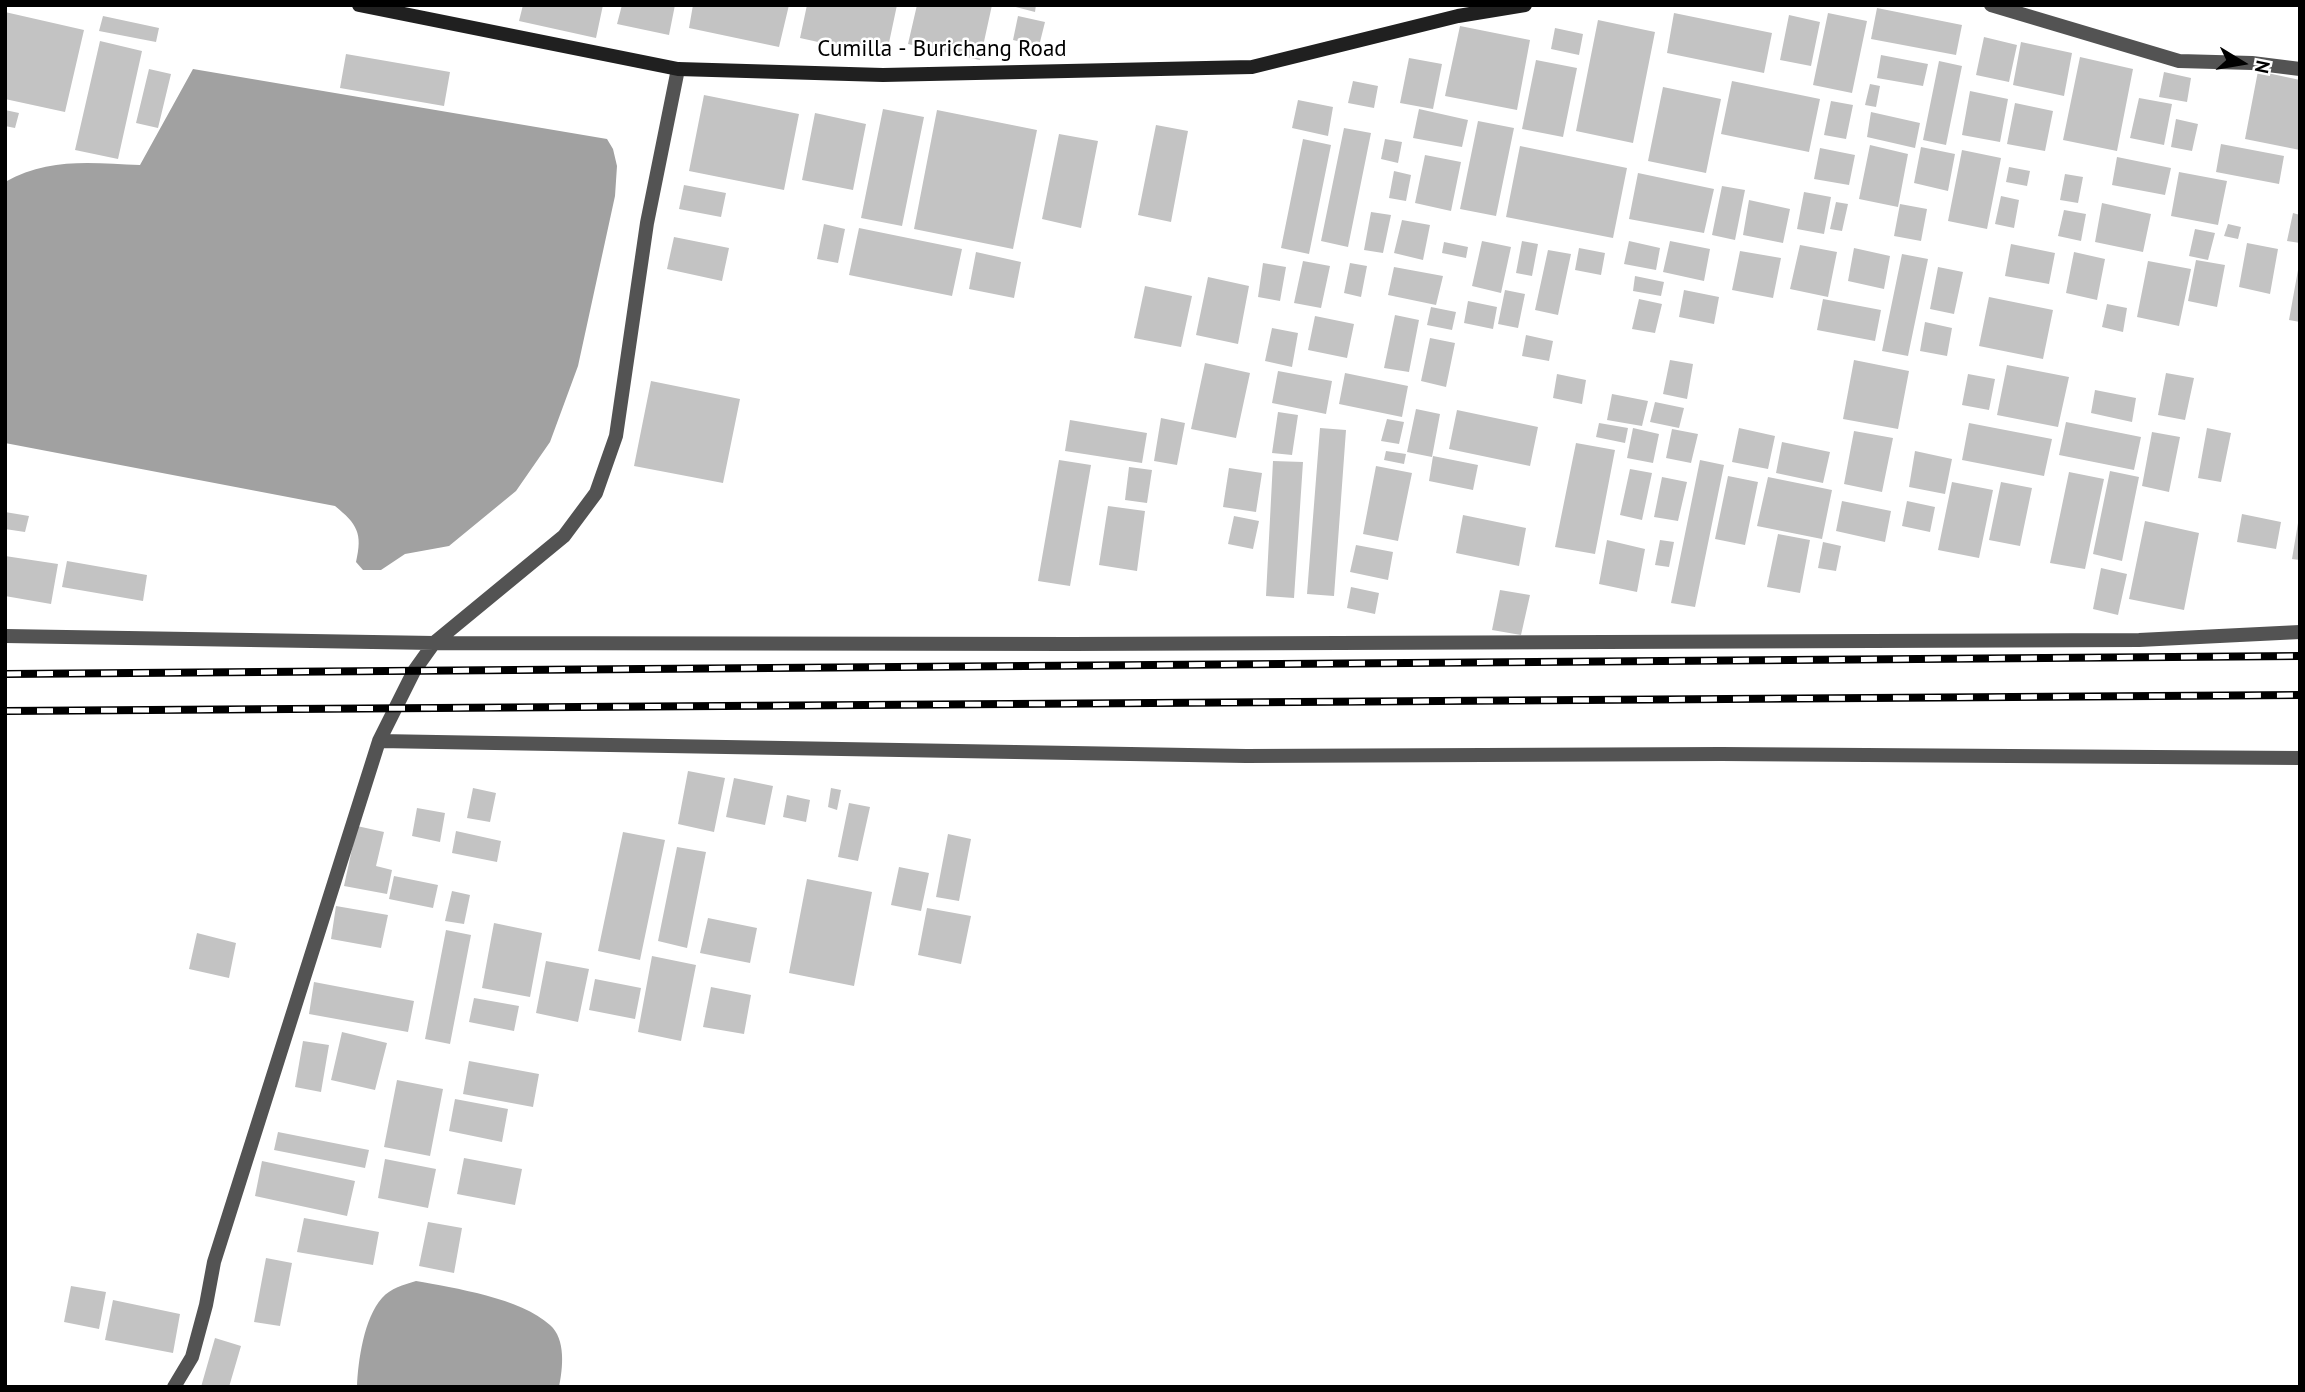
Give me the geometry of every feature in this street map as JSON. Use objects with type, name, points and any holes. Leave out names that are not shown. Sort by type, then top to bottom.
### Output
[{"type":"main road","name":"Cumilla - Burichang Road","points":[[359,5],[678,69],[883,75],[1252,67],[1458,16],[1525,5]]},
{"type":"street","points":[[1991,5],[2179,61],[2252,63],[2300,69]]},
{"type":"street","points":[[174,1387],[192,1357],[214,1262],[379,741],[414,671],[434,643],[564,536],[596,494],[616,436],[647,223],[678,69]]},
{"type":"street","points":[[5,636],[434,643],[1099,644],[2111,640],[2300,632]]},
{"type":"street","points":[[379,741],[1246,756],[1735,754],[2300,758]]},
{"type":"shaded area","points":[[193,69],[607,139],[613,149],[617,166],[615,196],[578,366],[550,442],[516,491],[449,546],[405,554],[381,570],[363,570],[356,562],[359,544],[356,530],[349,518],[335,506],[5,443],[5,182],[21,174],[54,165],[140,165]]},
{"type":"shaded area","points":[[416,1281],[505,1301],[550,1325],[561,1346],[559,1387],[357,1387],[363,1340],[376,1306],[389,1292]]},
{"type":"building","points":[[523,5],[603,5],[596,38],[519,21]]},
{"type":"building","points":[[622,5],[675,5],[669,35],[617,24]]},
{"type":"building","points":[[693,5],[789,5],[779,47],[689,28]]},
{"type":"building","points":[[807,5],[897,5],[886,57],[800,38]]},
{"type":"building","points":[[917,5],[992,5],[980,60],[908,44]]},
{"type":"building","points":[[1008,5],[1036,5],[1035,12]]},
{"type":"building","points":[[1877,8],[1962,25],[1956,55],[1871,39]]},
{"type":"building","points":[[5,12],[84,30],[65,112],[5,99]]},
{"type":"building","points":[[1674,13],[1772,33],[1764,73],[1667,53]]},
{"type":"building","points":[[1828,13],[1867,21],[1852,93],[1813,85]]},
{"type":"building","points":[[1789,15],[1820,22],[1811,66],[1780,60]]},
{"type":"building","points":[[103,16],[159,28],[156,42],[99,31]]},
{"type":"building","points":[[1018,16],[1045,22],[1039,46],[1013,40]]},
{"type":"building","points":[[1598,20],[1655,32],[1633,143],[1576,131]]},
{"type":"building","points":[[1460,26],[1530,40],[1517,110],[1445,96]]},
{"type":"building","points":[[1555,28],[1583,34],[1579,55],[1551,49]]},
{"type":"building","points":[[1984,37],[2017,45],[2009,82],[1976,75]]},
{"type":"building","points":[[100,41],[142,51],[118,159],[75,150]]},
{"type":"building","points":[[2021,42],[2072,53],[2064,96],[2013,85]]},
{"type":"building","points":[[346,54],[450,72],[444,106],[340,88]]},
{"type":"building","points":[[1881,55],[1928,64],[1923,86],[1877,78]]},
{"type":"building","points":[[2080,57],[2133,69],[2117,151],[2063,140]]},
{"type":"building","points":[[1409,58],[1442,64],[1433,109],[1400,103]]},
{"type":"building","points":[[1536,60],[1577,68],[1563,137],[1522,129]]},
{"type":"building","points":[[1939,61],[1962,66],[1946,145],[1923,140]]},
{"type":"building","points":[[149,69],[171,74],[158,128],[136,123]]},
{"type":"building","points":[[2258,71],[2300,80],[2300,150],[2245,139]]},
{"type":"building","points":[[2164,72],[2191,78],[2187,102],[2159,97]]},
{"type":"building","points":[[1353,81],[1378,86],[1374,108],[1348,103]]},
{"type":"building","points":[[1732,81],[1820,99],[1809,152],[1721,134]]},
{"type":"building","points":[[1870,84],[1880,86],[1876,107],[1865,105]]},
{"type":"building","points":[[1663,87],[1721,99],[1706,173],[1648,161]]},
{"type":"building","points":[[1970,91],[2008,99],[2000,142],[1962,135]]},
{"type":"building","points":[[704,95],[799,114],[784,190],[689,171]]},
{"type":"building","points":[[2139,98],[2172,104],[2164,145],[2130,138]]},
{"type":"building","points":[[1298,100],[1333,107],[1328,136],[1292,128]]},
{"type":"building","points":[[1831,101],[1853,105],[1846,139],[1824,135]]},
{"type":"building","points":[[2015,103],[2053,111],[2045,151],[2007,144]]},
{"type":"building","points":[[883,109],[924,117],[902,226],[861,218]]},
{"type":"building","points":[[1419,109],[1468,120],[1462,147],[1413,138]]},
{"type":"building","points":[[5,110],[19,113],[15,128],[5,126]]},
{"type":"building","points":[[937,110],[1037,130],[1013,249],[914,229]]},
{"type":"building","points":[[1871,112],[1920,123],[1915,148],[1867,137]]},
{"type":"building","points":[[815,113],[866,124],[853,190],[802,180]]},
{"type":"building","points":[[2176,119],[2198,124],[2192,151],[2171,147]]},
{"type":"building","points":[[1478,121],[1514,128],[1496,216],[1460,209]]},
{"type":"building","points":[[1156,125],[1188,131],[1171,222],[1138,215]]},
{"type":"building","points":[[1344,128],[1371,133],[1348,247],[1321,241]]},
{"type":"building","points":[[1059,134],[1098,141],[1081,228],[1042,219]]},
{"type":"building","points":[[1303,139],[1331,145],[1309,254],[1281,248]]},
{"type":"building","points":[[1385,139],[1402,142],[1398,163],[1381,159]]},
{"type":"building","points":[[2221,144],[2284,156],[2279,184],[2216,172]]},
{"type":"building","points":[[1870,145],[1908,154],[1898,207],[1859,199]]},
{"type":"building","points":[[1520,146],[1627,168],[1613,238],[1506,217]]},
{"type":"building","points":[[1921,147],[1955,154],[1948,191],[1914,183]]},
{"type":"building","points":[[1820,148],[1855,155],[1849,185],[1814,179]]},
{"type":"building","points":[[1962,150],[2001,158],[1987,229],[1948,221]]},
{"type":"building","points":[[1425,155],[1461,162],[1451,211],[1415,203]]},
{"type":"building","points":[[2117,157],[2171,168],[2165,195],[2112,185]]},
{"type":"building","points":[[2009,167],[2030,171],[2027,186],[2006,182]]},
{"type":"building","points":[[1394,171],[1411,175],[1406,201],[1389,198]]},
{"type":"building","points":[[2179,172],[2227,181],[2218,225],[2171,216]]},
{"type":"building","points":[[1638,173],[1714,189],[1704,233],[1629,219]]},
{"type":"building","points":[[2065,174],[2083,177],[2078,203],[2060,200]]},
{"type":"building","points":[[684,185],[726,193],[721,217],[679,209]]},
{"type":"building","points":[[1722,186],[1745,190],[1735,240],[1712,235]]},
{"type":"building","points":[[1804,192],[1831,197],[1824,234],[1797,229]]},
{"type":"building","points":[[2001,196],[2019,200],[2014,228],[1995,224]]},
{"type":"building","points":[[1749,200],[1790,209],[1783,243],[1743,235]]},
{"type":"building","points":[[1836,202],[1848,204],[1842,231],[1830,229]]},
{"type":"building","points":[[2102,203],[2151,214],[2143,252],[2095,242]]},
{"type":"building","points":[[1900,204],[1927,209],[1921,241],[1894,236]]},
{"type":"building","points":[[2064,210],[2086,214],[2081,241],[2058,236]]},
{"type":"building","points":[[1371,212],[1391,215],[1383,253],[1364,250]]},
{"type":"building","points":[[2293,213],[2300,215],[2300,243],[2287,241]]},
{"type":"building","points":[[1402,220],[1430,225],[1423,260],[1394,253]]},
{"type":"building","points":[[824,224],[845,229],[838,263],[817,259]]},
{"type":"building","points":[[2228,224],[2241,227],[2238,239],[2224,236]]},
{"type":"building","points":[[859,228],[962,249],[952,296],[849,275]]},
{"type":"building","points":[[2195,229],[2215,233],[2208,260],[2189,256]]},
{"type":"building","points":[[674,237],[729,248],[722,281],[667,269]]},
{"type":"building","points":[[1482,241],[1511,247],[1501,293],[1472,286]]},
{"type":"building","points":[[1522,241],[1538,244],[1532,276],[1516,273]]},
{"type":"building","points":[[1629,241],[1660,248],[1656,270],[1624,264]]},
{"type":"building","points":[[1670,241],[1710,249],[1704,281],[1663,272]]},
{"type":"building","points":[[1444,242],[1468,247],[1466,258],[1442,253]]},
{"type":"building","points":[[2247,243],[2278,249],[2270,294],[2239,287]]},
{"type":"building","points":[[2011,244],[2055,253],[2049,284],[2005,276]]},
{"type":"building","points":[[1800,245],[1837,252],[1828,297],[1790,289]]},
{"type":"building","points":[[1579,248],[1605,253],[1601,275],[1575,270]]},
{"type":"building","points":[[1854,248],[1890,256],[1884,289],[1848,281]]},
{"type":"building","points":[[1548,250],[1571,254],[1558,315],[1535,310]]},
{"type":"building","points":[[1740,251],[1781,258],[1773,298],[1732,290]]},
{"type":"building","points":[[976,252],[1021,262],[1014,298],[969,289]]},
{"type":"building","points":[[2074,252],[2105,259],[2097,300],[2066,293]]},
{"type":"building","points":[[1902,254],[1928,259],[1908,356],[1882,351]]},
{"type":"building","points":[[2196,260],[2225,265],[2217,307],[2188,301]]},
{"type":"building","points":[[1303,261],[1330,266],[1321,308],[1294,303]]},
{"type":"building","points":[[2148,261],[2191,269],[2179,326],[2137,317]]},
{"type":"building","points":[[1263,263],[1286,267],[1280,301],[1258,297]]},
{"type":"building","points":[[1350,263],[1367,266],[1361,297],[1344,293]]},
{"type":"building","points":[[1394,267],[1443,276],[1436,305],[1388,295]]},
{"type":"building","points":[[1938,267],[1963,272],[1954,314],[1930,309]]},
{"type":"building","points":[[2300,270],[2300,322],[2289,320]]},
{"type":"building","points":[[1635,276],[1664,282],[1661,296],[1633,291]]},
{"type":"building","points":[[1208,277],[1249,286],[1238,344],[1196,335]]},
{"type":"building","points":[[1145,286],[1192,296],[1181,347],[1134,338]]},
{"type":"building","points":[[1505,290],[1525,294],[1518,328],[1498,324]]},
{"type":"building","points":[[1684,290],[1719,297],[1714,324],[1679,317]]},
{"type":"building","points":[[1989,297],[2053,310],[2043,359],[1979,346]]},
{"type":"building","points":[[1639,299],[1662,304],[1655,333],[1632,329]]},
{"type":"building","points":[[1823,299],[1881,310],[1875,341],[1817,330]]},
{"type":"building","points":[[1468,301],[1497,307],[1493,329],[1464,323]]},
{"type":"building","points":[[2107,304],[2127,308],[2123,332],[2102,327]]},
{"type":"building","points":[[1431,307],[1456,312],[1452,330],[1427,325]]},
{"type":"building","points":[[1395,315],[1419,320],[1409,372],[1384,368]]},
{"type":"building","points":[[1315,316],[1354,324],[1347,358],[1308,350]]},
{"type":"building","points":[[1925,322],[1952,328],[1947,356],[1920,351]]},
{"type":"building","points":[[1272,328],[1298,333],[1292,367],[1265,361]]},
{"type":"building","points":[[1526,335],[1553,341],[1549,361],[1522,356]]},
{"type":"building","points":[[1430,338],[1455,343],[1446,387],[1421,381]]},
{"type":"building","points":[[1670,360],[1693,364],[1687,399],[1663,394]]},
{"type":"building","points":[[1854,360],[1909,371],[1898,429],[1843,419]]},
{"type":"building","points":[[1205,363],[1250,373],[1236,438],[1191,429]]},
{"type":"building","points":[[2007,365],[2069,377],[2058,427],[1997,415]]},
{"type":"building","points":[[1278,371],[1332,381],[1326,414],[1272,403]]},
{"type":"building","points":[[1345,373],[1408,386],[1402,417],[1339,404]]},
{"type":"building","points":[[2166,373],[2194,378],[2185,420],[2158,415]]},
{"type":"building","points":[[1557,374],[1586,380],[1582,404],[1553,398]]},
{"type":"building","points":[[1968,374],[1995,379],[1989,410],[1962,405]]},
{"type":"building","points":[[651,381],[740,399],[723,483],[634,466]]},
{"type":"building","points":[[2095,390],[2136,398],[2132,422],[2091,413]]},
{"type":"building","points":[[1612,394],[1648,401],[1642,426],[1607,420]]},
{"type":"building","points":[[1655,402],[1684,408],[1679,428],[1650,422]]},
{"type":"building","points":[[1416,409],[1440,414],[1432,457],[1407,452]]},
{"type":"building","points":[[1457,410],[1538,427],[1530,466],[1449,449]]},
{"type":"building","points":[[1278,412],[1298,415],[1292,455],[1272,453]]},
{"type":"building","points":[[1161,418],[1185,423],[1177,465],[1154,461]]},
{"type":"building","points":[[1387,419],[1404,422],[1399,444],[1381,441]]},
{"type":"building","points":[[1070,420],[1147,433],[1142,463],[1065,451]]},
{"type":"building","points":[[2066,422],[2141,437],[2134,470],[2059,455]]},
{"type":"building","points":[[1599,423],[1628,428],[1625,443],[1596,437]]},
{"type":"building","points":[[1969,423],[2052,439],[2044,476],[1962,460]]},
{"type":"building","points":[[1320,428],[1346,430],[1334,596],[1307,594]]},
{"type":"building","points":[[1633,428],[1659,434],[1653,463],[1627,458]]},
{"type":"building","points":[[1739,428],[1775,436],[1768,469],[1732,462]]},
{"type":"building","points":[[2207,428],[2231,433],[2221,482],[2198,478]]},
{"type":"building","points":[[1672,429],[1698,434],[1691,463],[1666,458]]},
{"type":"building","points":[[1854,431],[1893,438],[1882,492],[1844,484]]},
{"type":"building","points":[[2152,432],[2180,437],[2169,492],[2142,486]]},
{"type":"building","points":[[1782,442],[1830,452],[1823,483],[1776,473]]},
{"type":"building","points":[[1576,443],[1615,450],[1595,554],[1555,547]]},
{"type":"building","points":[[1386,451],[1406,454],[1404,464],[1384,460]]},
{"type":"building","points":[[1915,451],[1952,459],[1945,494],[1909,487]]},
{"type":"building","points":[[1433,456],[1478,465],[1473,490],[1429,481]]},
{"type":"building","points":[[1059,460],[1091,465],[1070,586],[1038,581]]},
{"type":"building","points":[[1700,460],[1724,465],[1695,607],[1671,603]]},
{"type":"building","points":[[1273,461],[1303,462],[1294,598],[1266,596]]},
{"type":"building","points":[[1376,466],[1412,473],[1398,541],[1363,534]]},
{"type":"building","points":[[1129,467],[1152,470],[1147,503],[1125,500]]},
{"type":"building","points":[[1229,468],[1262,473],[1256,512],[1223,507]]},
{"type":"building","points":[[1630,469],[1652,473],[1642,520],[1620,515]]},
{"type":"building","points":[[2110,471],[2139,477],[2122,561],[2093,554]]},
{"type":"building","points":[[2069,472],[2104,479],[2085,569],[2050,563]]},
{"type":"building","points":[[1728,476],[1758,482],[1745,545],[1715,539]]},
{"type":"building","points":[[1662,477],[1687,482],[1678,521],[1654,517]]},
{"type":"building","points":[[1768,477],[1832,490],[1822,539],[1757,526]]},
{"type":"building","points":[[1952,482],[1993,490],[1979,558],[1938,550]]},
{"type":"building","points":[[2001,482],[2032,488],[2020,546],[1989,540]]},
{"type":"building","points":[[1842,501],[1891,511],[1885,542],[1836,531]]},
{"type":"building","points":[[1907,501],[1935,507],[1930,532],[1902,526]]},
{"type":"building","points":[[1108,506],[1145,511],[1137,571],[1099,565]]},
{"type":"building","points":[[5,512],[29,516],[25,532],[5,529]]},
{"type":"building","points":[[2242,514],[2281,522],[2276,549],[2237,542]]},
{"type":"building","points":[[1463,515],[1526,528],[1519,566],[1456,553]]},
{"type":"building","points":[[1234,516],[1259,521],[1253,549],[1228,544]]},
{"type":"building","points":[[2145,521],[2199,533],[2184,610],[2129,599]]},
{"type":"building","points":[[2298,523],[2300,524],[2300,560],[2292,559]]},
{"type":"building","points":[[1778,534],[1810,540],[1800,593],[1767,587]]},
{"type":"building","points":[[1607,540],[1645,549],[1637,592],[1599,584]]},
{"type":"building","points":[[1660,540],[1674,542],[1669,567],[1655,565]]},
{"type":"building","points":[[1823,542],[1841,546],[1836,571],[1818,568]]},
{"type":"building","points":[[1356,545],[1393,552],[1388,580],[1350,572]]},
{"type":"building","points":[[5,556],[58,564],[51,604],[5,596]]},
{"type":"building","points":[[67,561],[147,575],[143,601],[62,587]]},
{"type":"building","points":[[2101,568],[2127,574],[2118,615],[2093,609]]},
{"type":"building","points":[[1351,587],[1379,593],[1375,614],[1347,608]]},
{"type":"building","points":[[1500,590],[1530,595],[1521,635],[1492,630]]},
{"type":"building","points":[[688,771],[725,778],[714,832],[678,824]]},
{"type":"building","points":[[734,778],[773,786],[765,825],[726,817]]},
{"type":"building","points":[[473,788],[496,793],[490,822],[467,818]]},
{"type":"building","points":[[831,788],[841,790],[837,810],[828,807]]},
{"type":"building","points":[[787,795],[810,800],[806,822],[783,817]]},
{"type":"building","points":[[849,803],[870,807],[858,861],[838,857]]},
{"type":"building","points":[[417,808],[445,813],[440,842],[412,836]]},
{"type":"building","points":[[357,826],[384,832],[376,866],[392,870],[387,894],[344,886]]},
{"type":"building","points":[[456,831],[501,841],[497,862],[452,853]]},
{"type":"building","points":[[623,832],[665,840],[640,960],[598,951]]},
{"type":"building","points":[[948,834],[971,839],[959,901],[936,897]]},
{"type":"building","points":[[677,847],[706,852],[687,948],[658,941]]},
{"type":"building","points":[[899,867],[929,873],[921,911],[891,905]]},
{"type":"building","points":[[394,876],[438,885],[433,908],[389,899]]},
{"type":"building","points":[[807,879],[872,892],[854,986],[789,973]]},
{"type":"building","points":[[452,891],[470,895],[464,924],[445,921]]},
{"type":"building","points":[[336,906],[388,915],[381,948],[331,939]]},
{"type":"building","points":[[927,908],[971,916],[961,964],[918,955]]},
{"type":"building","points":[[708,918],[757,928],[750,963],[700,953]]},
{"type":"building","points":[[494,923],[542,933],[530,997],[482,988]]},
{"type":"building","points":[[446,930],[471,935],[450,1044],[425,1039]]},
{"type":"building","points":[[197,933],[236,943],[229,978],[189,969]]},
{"type":"building","points":[[652,956],[696,965],[681,1041],[638,1032]]},
{"type":"building","points":[[546,961],[589,969],[578,1022],[536,1013]]},
{"type":"building","points":[[595,979],[641,988],[635,1019],[589,1010]]},
{"type":"building","points":[[314,982],[414,1001],[408,1032],[309,1014]]},
{"type":"building","points":[[711,987],[751,995],[744,1034],[703,1027]]},
{"type":"building","points":[[474,998],[519,1006],[514,1031],[469,1022]]},
{"type":"building","points":[[342,1032],[387,1043],[375,1090],[331,1080]]},
{"type":"building","points":[[303,1041],[329,1045],[321,1092],[295,1087]]},
{"type":"building","points":[[469,1061],[539,1074],[533,1107],[463,1094]]},
{"type":"building","points":[[397,1080],[443,1089],[430,1156],[384,1147]]},
{"type":"building","points":[[455,1099],[508,1109],[502,1142],[449,1131]]},
{"type":"building","points":[[278,1132],[369,1150],[365,1168],[274,1150]]},
{"type":"building","points":[[464,1158],[522,1169],[515,1205],[457,1194]]},
{"type":"building","points":[[385,1159],[436,1169],[428,1208],[378,1198]]},
{"type":"building","points":[[262,1161],[355,1181],[347,1216],[255,1196]]},
{"type":"building","points":[[304,1218],[379,1232],[373,1265],[297,1252]]},
{"type":"building","points":[[428,1222],[462,1228],[454,1273],[419,1266]]},
{"type":"building","points":[[266,1258],[292,1263],[280,1326],[254,1322]]},
{"type":"building","points":[[71,1286],[106,1292],[99,1329],[64,1322]]},
{"type":"building","points":[[113,1300],[180,1314],[173,1353],[105,1340]]},
{"type":"building","points":[[215,1338],[241,1346],[229,1387],[201,1387]]},
{"type":"railway","points":[[5,674],[2300,656]]},
{"type":"railway","points":[[5,711],[2300,695]]}]
